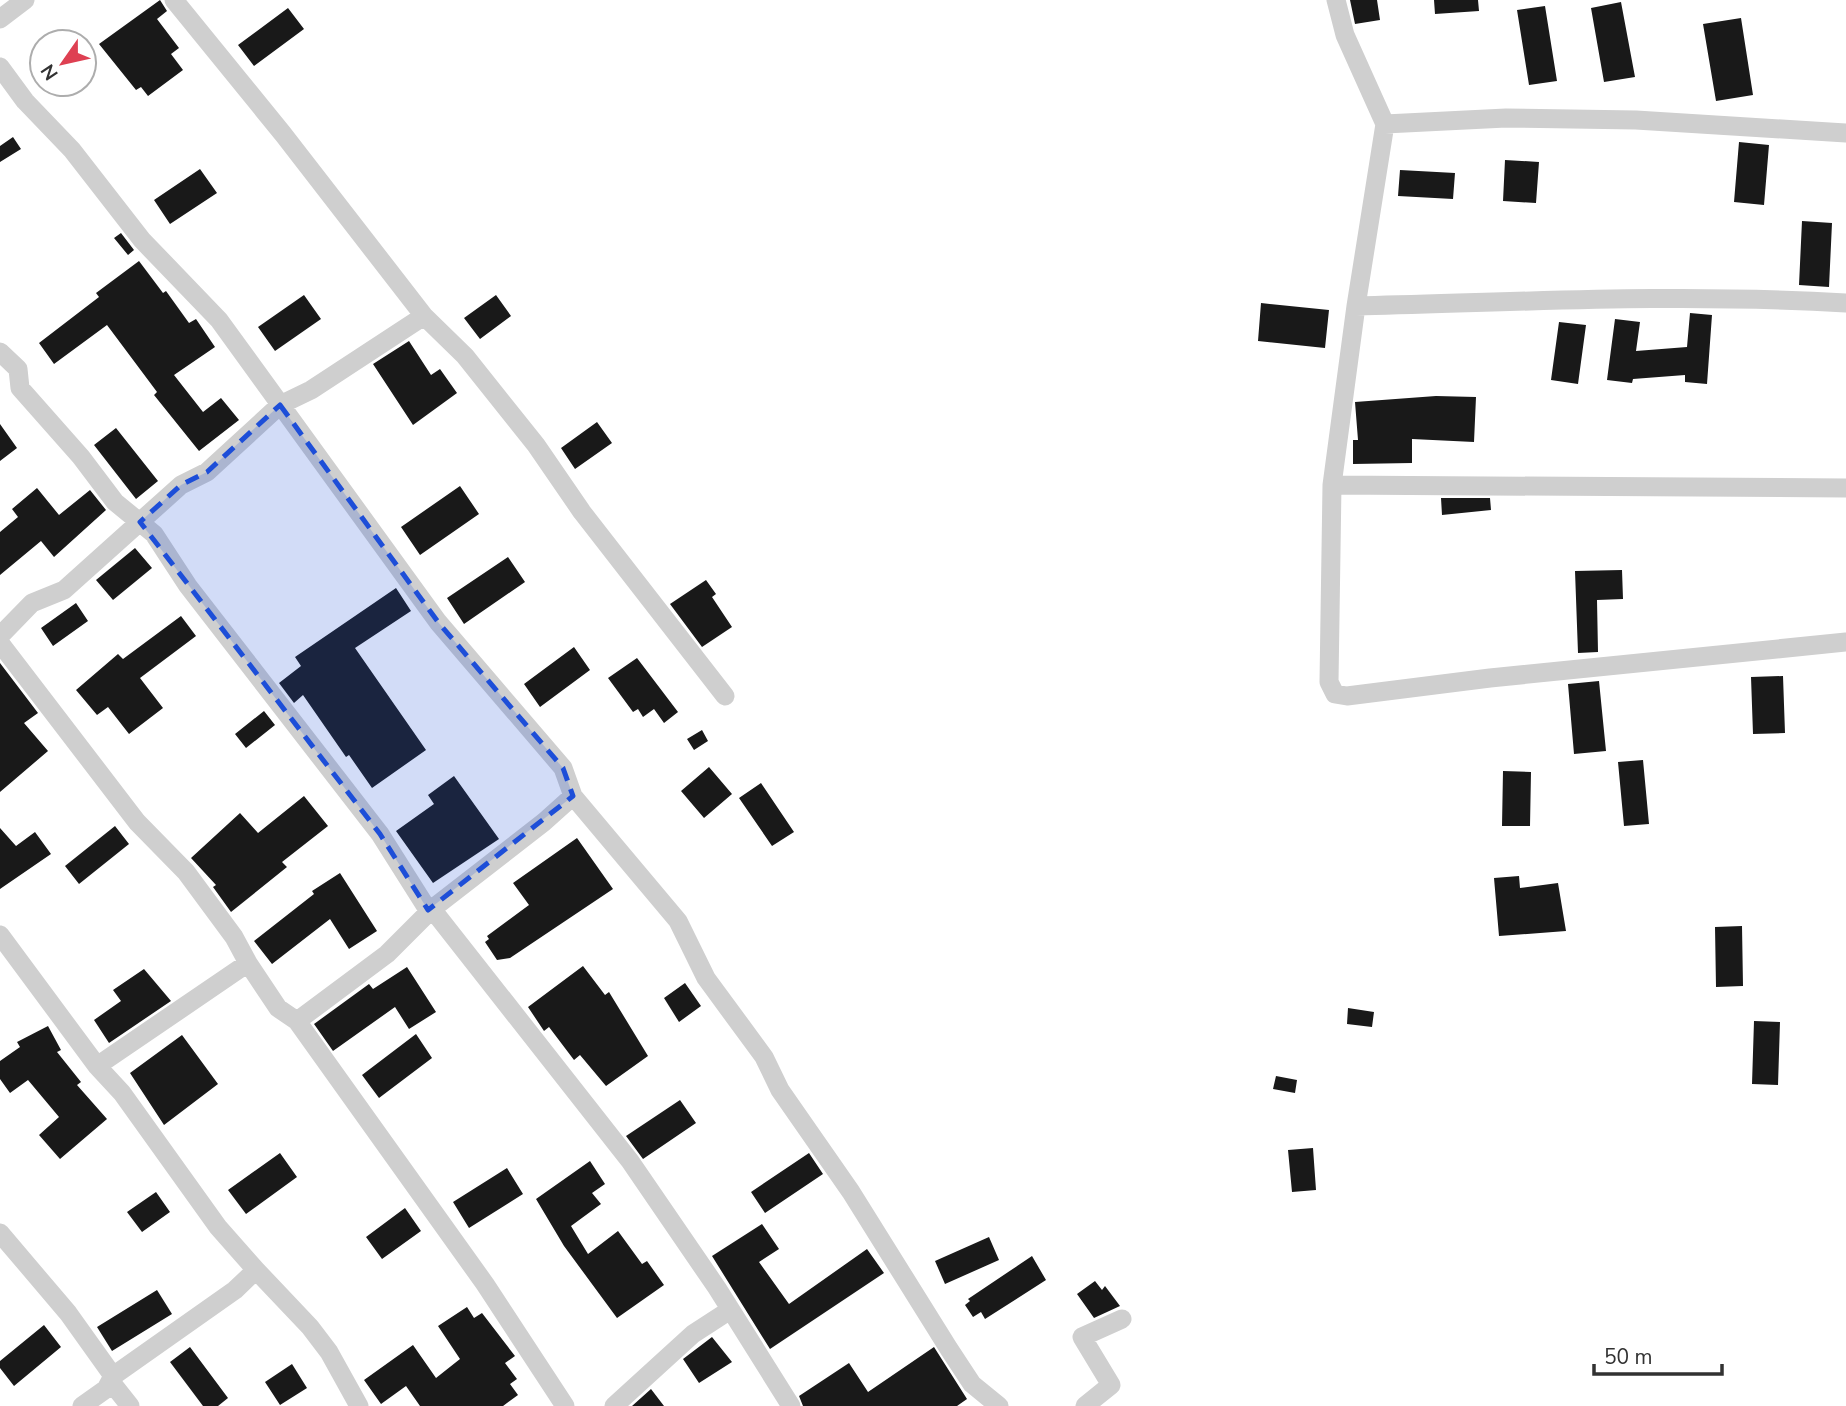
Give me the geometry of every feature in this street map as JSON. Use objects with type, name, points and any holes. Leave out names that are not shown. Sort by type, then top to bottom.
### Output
[{"type":"street","points":[[0,19],[25,0]]},
{"type":"street","points":[[174,0],[283,134],[424,316],[465,356],[528,435],[582,512],[725,696]]},
{"type":"street","points":[[1336,0],[1345,35],[1385,124],[1356,306],[1332,485],[1329,682],[1332,691],[1340,696],[1846,642]]},
{"type":"street","points":[[0,67],[25,101],[72,149],[142,240],[219,320],[392,554],[438,622],[563,768],[573,796],[677,921],[706,978],[764,1057],[780,1090],[858,1203],[972,1384],[999,1406]]},
{"type":"street","points":[[1385,124],[1506,118],[1636,120],[1846,133]]},
{"type":"street","points":[[1356,306],[1604,297],[1763,298],[1846,303]]},
{"type":"street","points":[[0,636],[32,603],[64,590],[181,485],[207,472],[280,405],[311,390],[424,316]]},
{"type":"street","points":[[0,352],[18,369],[19,388],[81,457],[116,502],[154,534],[188,586],[380,834],[430,909],[630,1161],[730,1310],[790,1406]]},
{"type":"street","points":[[1332,485],[1846,488]]},
{"type":"street","points":[[0,643],[137,822],[186,872],[234,937],[278,1007],[297,1021],[485,1284],[565,1406]]},
{"type":"street","points":[[297,1021],[387,954],[430,909],[544,822],[573,796]]},
{"type":"street","points":[[0,935],[97,1066],[122,1093],[218,1227],[310,1327],[329,1352],[359,1406]]},
{"type":"street","points":[[97,1066],[248,963]]},
{"type":"street","points":[[0,1233],[68,1313],[130,1406]]},
{"type":"street","points":[[82,1406],[106,1389],[112,1379],[235,1290],[256,1270]]},
{"type":"street","points":[[614,1406],[693,1334],[730,1310]]},
{"type":"street","points":[[1085,1406],[1111,1385],[1082,1336],[1122,1319]]},
{"type":"highlighted area","points":[[280,405],[438,622],[563,768],[573,796],[428,910],[380,834],[140,522],[181,485],[207,472]]},
{"type":"building","points":[[160,0],[167,11],[157,19],[179,48],[171,54],[183,70],[148,96],[141,87],[136,90],[99,44]]},
{"type":"building","points":[[1350,0],[1377,0],[1380,20],[1355,24]]},
{"type":"building","points":[[1434,0],[1478,0],[1479,11],[1435,14]]},
{"type":"building","points":[[1621,2],[1635,77],[1604,82],[1591,8]]},
{"type":"building","points":[[1545,6],[1557,81],[1529,85],[1517,10]]},
{"type":"building","points":[[288,8],[304,29],[254,66],[238,45]]},
{"type":"building","points":[[1741,18],[1753,95],[1716,101],[1703,24]]},
{"type":"building","points":[[13,137],[21,149],[0,162],[0,146]]},
{"type":"building","points":[[1739,142],[1769,145],[1764,205],[1734,202]]},
{"type":"building","points":[[1505,160],[1539,162],[1536,203],[1503,201]]},
{"type":"building","points":[[200,169],[217,193],[170,224],[154,200]]},
{"type":"building","points":[[1400,170],[1455,173],[1453,199],[1398,196]]},
{"type":"building","points":[[1802,221],[1832,223],[1829,287],[1799,285]]},
{"type":"building","points":[[121,233],[134,250],[128,255],[114,238]]},
{"type":"building","points":[[139,261],[163,293],[166,291],[189,323],[196,319],[215,347],[174,375],[203,412],[221,398],[239,420],[199,451],[154,395],[157,392],[107,325],[54,364],[39,343],[99,297],[96,293]]},
{"type":"building","points":[[304,295],[321,319],[275,351],[258,327]]},
{"type":"building","points":[[496,295],[511,316],[480,339],[464,318]]},
{"type":"building","points":[[1261,303],[1329,310],[1325,348],[1258,341]]},
{"type":"building","points":[[1690,313],[1712,315],[1707,384],[1685,382],[1685,375],[1633,379],[1632,383],[1607,380],[1615,319],[1640,322],[1636,351],[1687,347]]},
{"type":"building","points":[[1559,322],[1586,325],[1578,384],[1551,380]]},
{"type":"building","points":[[409,341],[431,375],[440,369],[457,393],[413,425],[373,364]]},
{"type":"building","points":[[1436,396],[1476,397],[1474,442],[1412,439],[1412,463],[1353,464],[1353,440],[1358,440],[1355,402]]},
{"type":"building","points":[[597,422],[612,443],[575,469],[561,448]]},
{"type":"building","points":[[0,424],[17,448],[0,461]]},
{"type":"building","points":[[116,428],[158,481],[136,499],[94,445]]},
{"type":"building","points":[[460,486],[479,514],[420,555],[401,527]]},
{"type":"building","points":[[37,488],[59,515],[90,490],[106,510],[54,557],[41,541],[0,575],[0,532],[18,517],[12,509]]},
{"type":"building","points":[[1441,498],[1490,498],[1491,510],[1442,515]]},
{"type":"building","points":[[135,548],[152,568],[113,600],[96,580]]},
{"type":"building","points":[[508,557],[525,582],[464,624],[447,598]]},
{"type":"building","points":[[1622,570],[1623,599],[1597,600],[1598,652],[1578,653],[1575,571]]},
{"type":"building","points":[[706,580],[716,594],[712,597],[732,627],[702,647],[670,604]]},
{"type":"building","points":[[396,588],[411,611],[355,648],[426,750],[372,788],[349,755],[346,757],[303,695],[294,703],[279,683],[301,666],[295,657]]},
{"type":"building","points":[[76,603],[88,621],[53,646],[41,628]]},
{"type":"building","points":[[181,616],[196,636],[140,678],[163,708],[129,734],[108,707],[97,715],[76,690],[118,654],[123,659]]},
{"type":"building","points":[[574,647],[590,670],[540,707],[524,684]]},
{"type":"building","points":[[637,658],[678,712],[664,723],[654,709],[643,717],[638,709],[633,712],[608,678]]},
{"type":"building","points":[[0,663],[38,713],[24,723],[48,751],[0,792]]},
{"type":"building","points":[[1783,676],[1785,733],[1753,734],[1751,677]]},
{"type":"building","points":[[1599,681],[1606,751],[1574,754],[1568,684]]},
{"type":"building","points":[[264,711],[275,725],[246,748],[235,734]]},
{"type":"building","points":[[702,730],[708,741],[694,750],[687,739]]},
{"type":"building","points":[[1643,760],[1649,824],[1624,826],[1618,762]]},
{"type":"building","points":[[709,767],[732,794],[704,818],[681,791]]},
{"type":"building","points":[[1503,771],[1531,772],[1530,826],[1502,826]]},
{"type":"building","points":[[454,776],[499,839],[433,883],[396,831],[434,804],[428,795]]},
{"type":"building","points":[[761,783],[794,832],[772,846],[739,798]]},
{"type":"building","points":[[304,796],[328,826],[282,862],[287,867],[231,912],[213,887],[216,885],[191,858],[240,813],[258,833]]},
{"type":"building","points":[[115,826],[129,844],[79,884],[65,866]]},
{"type":"building","points":[[0,828],[16,846],[35,832],[51,854],[0,889]]},
{"type":"building","points":[[577,838],[613,889],[510,958],[497,960],[485,942],[489,939],[487,936],[529,905],[513,883]]},
{"type":"building","points":[[340,873],[377,931],[349,949],[330,919],[272,964],[254,941],[314,894],[312,891]]},
{"type":"building","points":[[1519,876],[1520,888],[1558,883],[1566,931],[1499,936],[1494,878]]},
{"type":"building","points":[[1742,926],[1743,986],[1716,987],[1715,927]]},
{"type":"building","points":[[583,966],[605,995],[609,992],[648,1056],[606,1086],[580,1055],[574,1060],[549,1027],[544,1031],[528,1007]]},
{"type":"building","points":[[407,967],[436,1012],[409,1029],[395,1007],[333,1051],[314,1024],[369,984],[373,989]]},
{"type":"building","points":[[144,969],[171,1001],[109,1043],[94,1020],[121,1001],[113,990]]},
{"type":"building","points":[[685,983],[701,1006],[679,1022],[664,998]]},
{"type":"building","points":[[1348,1008],[1374,1012],[1372,1027],[1347,1024]]},
{"type":"building","points":[[1754,1021],[1780,1022],[1778,1085],[1752,1084]]},
{"type":"building","points":[[48,1026],[61,1050],[57,1052],[81,1082],[77,1085],[107,1119],[60,1159],[39,1135],[59,1117],[28,1080],[10,1093],[0,1079],[0,1061],[20,1047],[17,1042]]},
{"type":"building","points":[[416,1034],[432,1058],[379,1098],[362,1075]]},
{"type":"building","points":[[182,1035],[218,1084],[164,1125],[130,1073]]},
{"type":"building","points":[[1276,1076],[1297,1080],[1295,1093],[1273,1089]]},
{"type":"building","points":[[680,1100],[696,1123],[643,1159],[626,1136]]},
{"type":"building","points":[[1313,1148],[1316,1190],[1292,1192],[1288,1150]]},
{"type":"building","points":[[280,1153],[297,1177],[246,1214],[228,1190]]},
{"type":"building","points":[[809,1153],[823,1174],[765,1213],[751,1192]]},
{"type":"building","points":[[590,1161],[605,1184],[592,1193],[601,1204],[571,1226],[588,1254],[618,1231],[642,1264],[647,1261],[664,1285],[617,1318],[564,1246],[536,1199]]},
{"type":"building","points":[[507,1168],[523,1194],[469,1228],[453,1202]]},
{"type":"building","points":[[156,1192],[170,1212],[142,1232],[127,1212]]},
{"type":"building","points":[[405,1208],[421,1231],[382,1259],[366,1237]]},
{"type":"building","points":[[762,1224],[779,1249],[759,1262],[789,1304],[867,1249],[884,1273],[770,1349],[712,1256]]},
{"type":"building","points":[[989,1237],[999,1260],[945,1284],[935,1261]]},
{"type":"building","points":[[1032,1256],[1046,1280],[985,1319],[981,1312],[973,1317],[965,1305],[970,1301],[968,1299]]},
{"type":"building","points":[[1095,1281],[1102,1290],[1105,1286],[1120,1306],[1094,1318],[1077,1294]]},
{"type":"building","points":[[157,1290],[172,1314],[112,1351],[97,1327]]},
{"type":"building","points":[[467,1307],[474,1318],[482,1313],[515,1356],[505,1363],[517,1379],[510,1384],[518,1395],[503,1406],[420,1406],[406,1386],[381,1404],[364,1380],[413,1345],[436,1378],[460,1359],[438,1326]]},
{"type":"building","points":[[44,1325],[61,1347],[14,1386],[0,1368],[0,1361]]},
{"type":"building","points":[[712,1337],[732,1362],[699,1383],[683,1359]]},
{"type":"building","points":[[190,1347],[228,1398],[218,1406],[203,1406],[170,1362]]},
{"type":"building","points":[[934,1347],[967,1399],[957,1406],[803,1406],[799,1396],[849,1363],[868,1392]]},
{"type":"building","points":[[292,1364],[307,1388],[280,1405],[265,1382]]},
{"type":"building","points":[[651,1389],[664,1406],[632,1406]]}]
